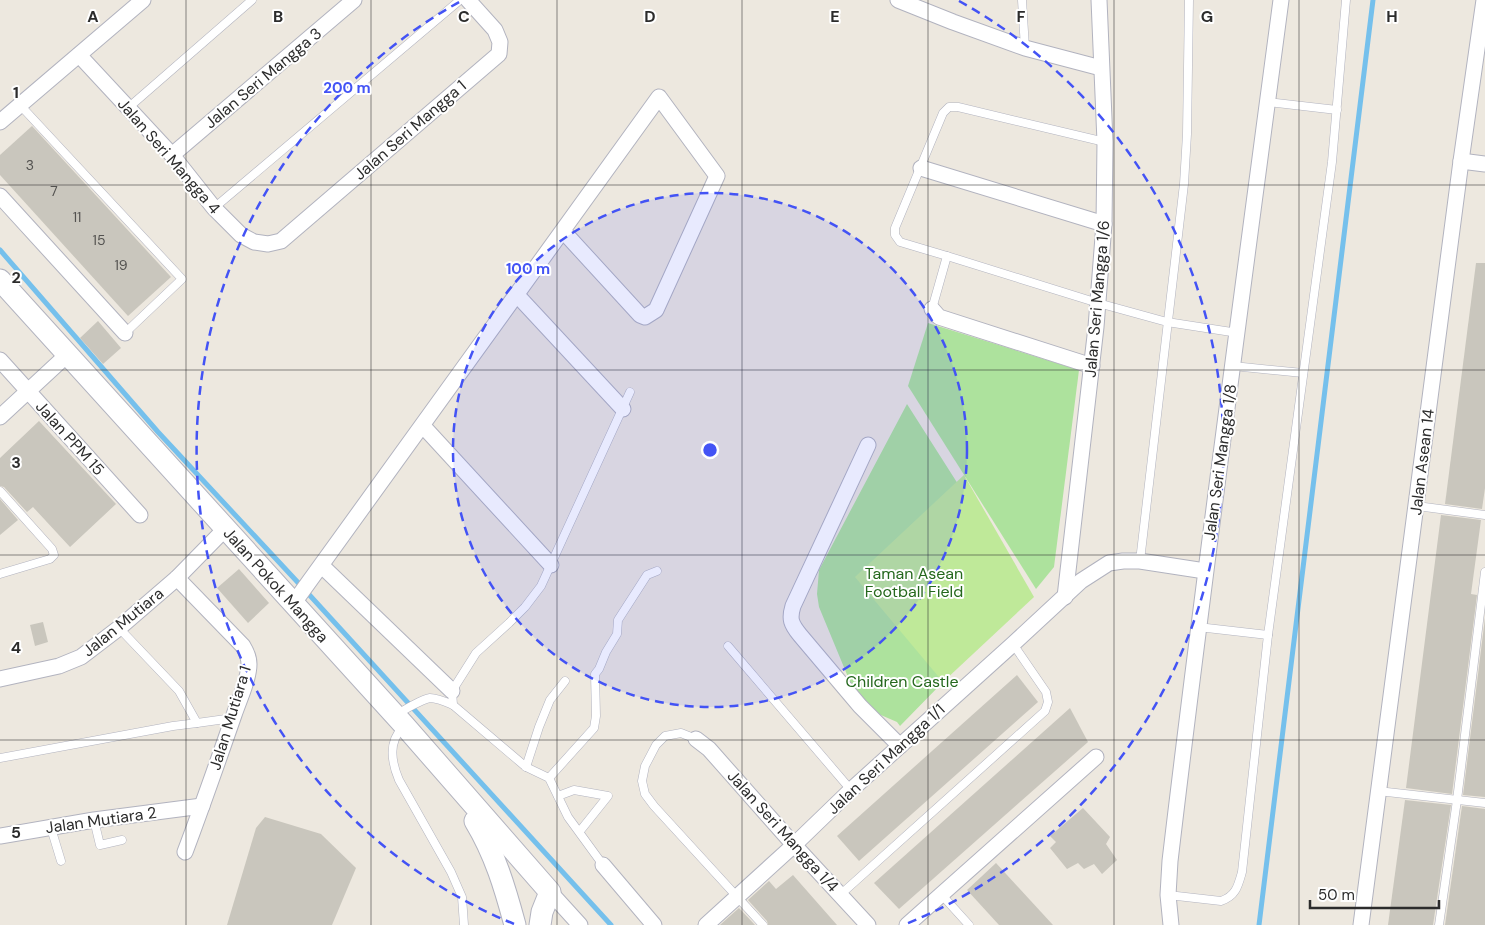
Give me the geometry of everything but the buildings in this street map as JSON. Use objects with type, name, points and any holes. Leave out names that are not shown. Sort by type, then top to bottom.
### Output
[{"type":"street","points":[[0,122],[143,0]]},
{"type":"street","name":"Jalan Seri Mangga 3","points":[[172,155],[354,0]]},
{"type":"street","name":"Jalan Seri Mangga 1","points":[[268,244],[281,241],[499,54],[500,42],[495,30],[468,0]]},
{"type":"street","points":[[898,0],[1025,48],[1102,68]]},
{"type":"street","name":"Jalan Seri Mangga 1/6","points":[[1065,596],[1092,366],[1104,224],[1105,142],[1099,0]]},
{"type":"street","name":"Jalan Seri Mangga 1/8","points":[[1171,925],[1168,895],[1170,861],[1205,571],[1281,0]]},
{"type":"street","name":"Jalan Asean 14","points":[[1361,925],[1461,161],[1484,7]]},
{"type":"street","name":"Jalan Seri Mangga 4","points":[[79,55],[172,155],[214,208],[241,235],[254,242],[268,244]]},
{"type":"street","points":[[301,594],[659,97],[717,176],[656,310],[645,317],[640,315],[563,231]]},
{"type":"street","points":[[1461,161],[1485,164]]},
{"type":"street","points":[[921,168],[1104,224]]},
{"type":"street","points":[[0,196],[125,333]]},
{"type":"street","name":"Jalan Pokok Mangga","points":[[0,280],[225,530],[301,594],[447,776],[580,925]]},
{"type":"street","points":[[517,295],[623,409]]},
{"type":"street","points":[[932,309],[939,317],[1092,366]]},
{"type":"street","points":[[0,417],[68,354]]},
{"type":"street","name":"Jalan PPM 15","points":[[0,360],[140,515]]},
{"type":"street","points":[[423,426],[550,565]]},
{"type":"street","points":[[868,445],[790,616],[793,627],[860,706],[900,746]]},
{"type":"street","name":"Jalan Mutiara","points":[[0,679],[69,662],[81,657],[119,628],[177,578],[225,530]]},
{"type":"street","name":"Jalan Seri Mangga 1/1","points":[[706,925],[851,790],[1082,581],[1109,563],[1123,561],[1140,561],[1205,571]]},
{"type":"street","points":[[322,566],[453,698]]},
{"type":"street","name":"Jalan Mutiara 1","points":[[177,578],[244,646],[248,654],[249,664],[247,675],[202,806],[184,852]]},
{"type":"street","name":"Jalan Seri Mangga 1/4","points":[[696,739],[709,749],[868,925]]},
{"type":"street","points":[[906,925],[1096,758]]},
{"type":"street","points":[[447,776],[487,841],[505,885],[515,925]]},
{"type":"street","name":"Jalan Mutiara 2","points":[[0,836],[94,820],[202,806]]},
{"type":"street","points":[[603,866],[654,925]]},
{"type":"street","points":[[540,925],[542,912],[550,892]]},
{"type":"lane","points":[[128,108],[252,0]]},
{"type":"lane","points":[[214,208],[460,0]]},
{"type":"lane","points":[[1022,0],[1025,48]]},
{"type":"lane","points":[[1140,561],[1185,176],[1189,0]]},
{"type":"lane","points":[[1168,895],[1221,901],[1228,899],[1235,893],[1242,872],[1268,635],[1332,162],[1346,0]]},
{"type":"lane","points":[[1268,102],[1337,110]]},
{"type":"lane","points":[[20,105],[182,279],[125,333]]},
{"type":"lane","points":[[1105,142],[958,107],[949,108],[943,113],[895,228],[895,235],[900,242],[1098,303],[1167,322],[1238,333]]},
{"type":"lane","points":[[932,309],[947,256]]},
{"type":"lane","points":[[1233,366],[1303,373]]},
{"type":"lane","points":[[453,698],[476,653],[509,623],[541,586],[630,392]]},
{"type":"lane","points":[[0,491],[52,549],[54,555],[50,559],[0,574]]},
{"type":"lane","points":[[1417,506],[1485,514]]},
{"type":"lane","points":[[549,778],[594,728],[596,716],[595,674],[617,634],[618,620],[647,576],[656,571]]},
{"type":"lane","points":[[1439,925],[1457,800],[1485,572]]},
{"type":"lane","points":[[119,628],[179,691],[197,723]]},
{"type":"lane","points":[[1198,628],[1268,635]]},
{"type":"lane","points":[[840,895],[1045,711],[1048,702],[1046,692],[1013,644]]},
{"type":"lane","points":[[728,646],[851,790]]},
{"type":"lane","points":[[526,767],[550,700],[565,681]]},
{"type":"lane","points":[[453,698],[439,700],[429,698],[401,717],[391,755],[399,780],[454,878],[462,897],[464,925]]},
{"type":"lane","points":[[453,698],[526,767],[549,778],[568,817],[603,866]]},
{"type":"lane","points":[[0,758],[232,718]]},
{"type":"lane","points":[[696,739],[681,733],[665,736],[656,745],[645,766],[642,781],[645,794],[763,925]]},
{"type":"lane","points":[[558,796],[574,790],[608,796],[580,832]]},
{"type":"lane","points":[[1378,791],[1485,803]]},
{"type":"lane","points":[[94,820],[100,845],[122,840]]},
{"type":"lane","points":[[51,828],[61,861]]},
{"type":"lane","points":[[941,894],[969,925]]},
{"type":"green space","points":[[928,323],[1079,370],[1054,567],[1036,589],[908,386]]},
{"type":"green space","name":"Taman Asean Football Field","points":[[907,404],[1030,597],[943,681],[900,726],[897,722],[860,706],[819,607],[817,594],[819,570]]},
{"type":"green space","points":[[964,475],[1034,597],[943,682],[855,577]]},
{"type":"waterway","points":[[1259,925],[1373,0]]},
{"type":"waterway","points":[[0,250],[158,432],[611,925]]},
{"type":"park label","name":"Children Castle","points":[[902,681]]}]
